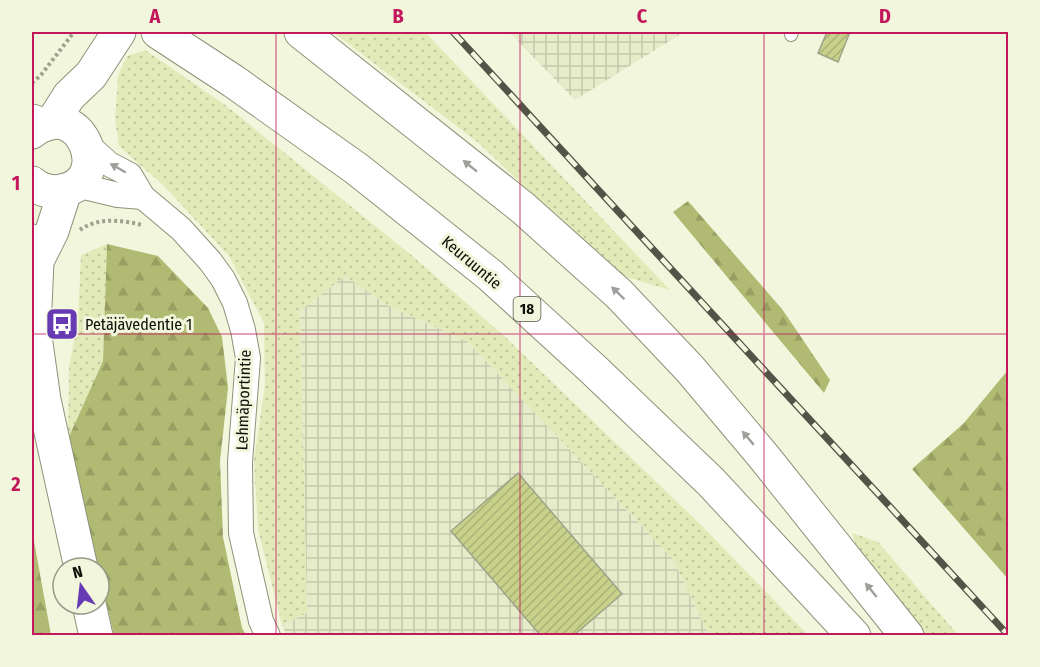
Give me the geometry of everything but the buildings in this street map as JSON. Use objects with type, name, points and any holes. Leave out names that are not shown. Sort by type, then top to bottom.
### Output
[{"type":"main road","name":"Keuruuntie","points":[[158,32],[233,81],[357,169],[490,275],[711,482],[854,636]]},
{"type":"main road","points":[[301,32],[523,208],[619,294],[728,413],[908,636]]},
{"type":"main road","points":[[40,125],[91,75],[114,38]]},
{"type":"main road","points":[[85,141],[93,97],[91,75]]},
{"type":"main road","points":[[40,125],[69,126],[85,141],[89,153],[87,171],[70,188],[52,231],[34,251],[35,340],[44,400],[78,556]]},
{"type":"main road","points":[[32,183],[45,190],[70,188]]},
{"type":"main road","points":[[92,616],[96,636]]},
{"type":"street","name":"Lehmäportintie","points":[[85,141],[109,164],[130,175],[143,197],[182,229],[223,279],[235,303],[248,358],[240,462],[241,533],[261,621],[268,636]]},
{"type":"street","points":[[70,188],[143,197]]},
{"type":"path","points":[[32,83],[41,75],[74,32]]},
{"type":"path","points":[[75,234],[86,226],[106,220],[182,229]]},
{"type":"shaded area","points":[[333,32],[425,32],[670,290],[616,274],[480,144]]},
{"type":"shaded area","points":[[509,32],[684,32],[575,100]]},
{"type":"shaded area","points":[[145,50],[224,104],[410,254],[503,335],[699,523],[808,635],[709,635],[673,559],[467,341],[387,305],[345,276],[300,311],[307,613],[282,625],[258,529],[254,460],[265,385],[264,323],[229,256],[164,186],[119,146],[115,120],[118,76],[127,56]]},
{"type":"shaded area","points":[[107,244],[103,361],[68,439],[69,366],[78,323],[81,255]]},
{"type":"shaded area","points":[[345,275],[387,305],[467,341],[673,559],[709,635],[287,636],[282,625],[307,613],[300,311]]},
{"type":"shaded area","points":[[852,533],[878,542],[958,635],[926,635],[859,554]]},
{"type":"green space","points":[[688,201],[782,309],[830,380],[824,393],[673,212]]},
{"type":"green space","points":[[107,244],[158,256],[208,308],[222,337],[228,388],[220,461],[223,537],[242,628],[246,635],[114,635],[110,616],[111,556],[95,556],[68,439],[103,361]]},
{"type":"green space","points":[[1008,370],[1008,579],[912,469],[964,423]]},
{"type":"green space","points":[[32,530],[51,635],[32,635]]},
{"type":"railway","points":[[453,32],[1008,635]]},
{"type":"place","name":"Petäjävedentie 1","points":[[62,324]]}]
